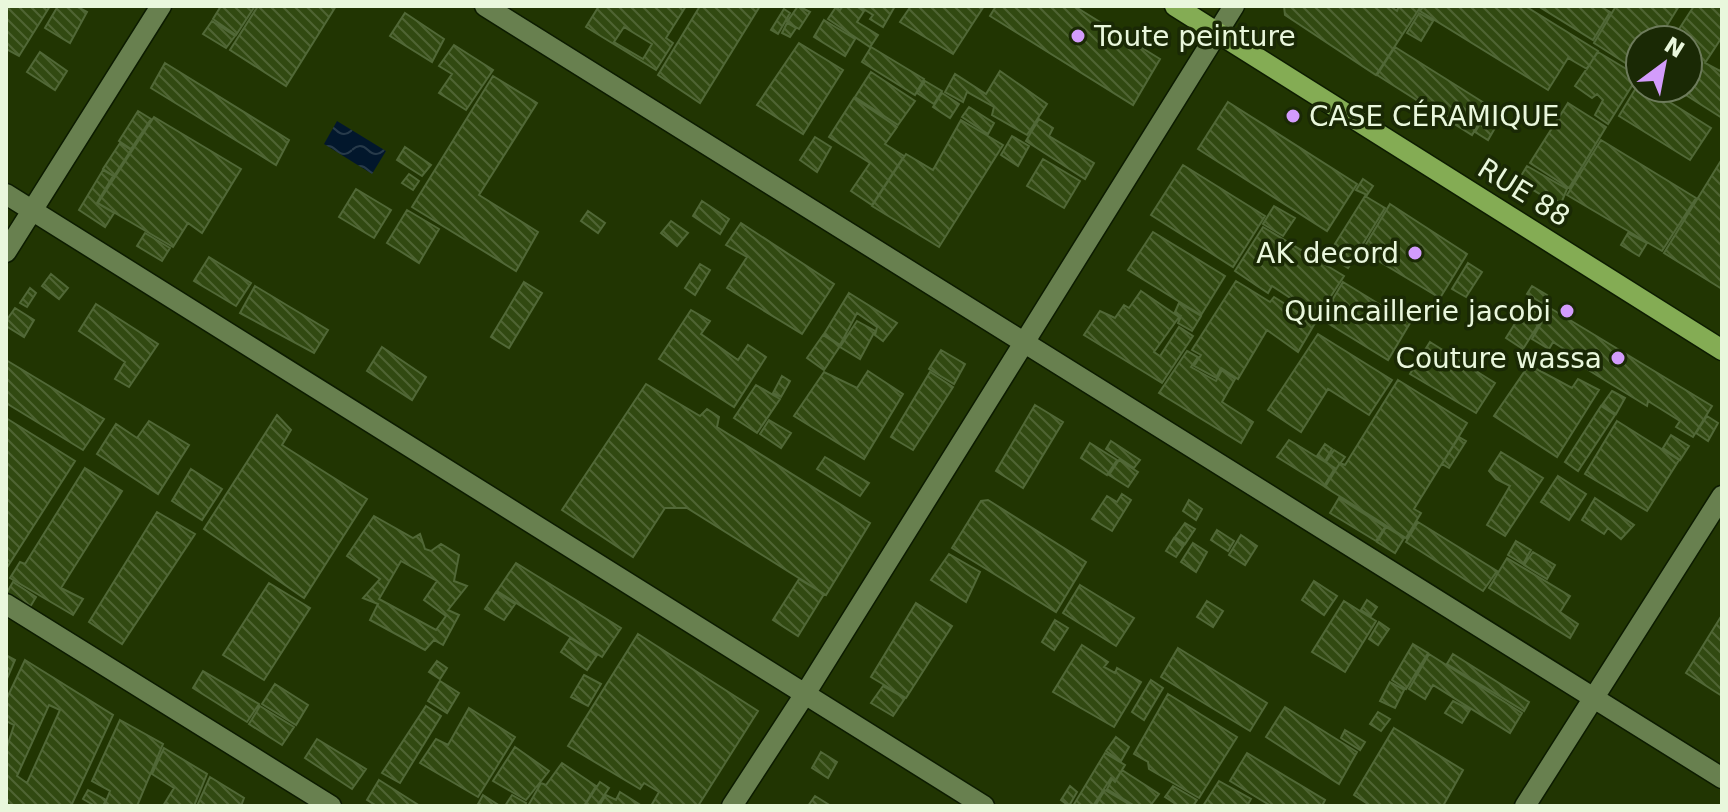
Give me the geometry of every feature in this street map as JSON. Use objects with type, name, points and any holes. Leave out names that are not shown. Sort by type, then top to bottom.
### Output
[{"type":"main road","name":"RUE 88","points":[[1175,6],[1722,350]]},
{"type":"street","points":[[6,252],[161,6]]},
{"type":"street","points":[[485,6],[1722,778]]},
{"type":"street","points":[[732,806],[1234,6]]},
{"type":"street","points":[[6,194],[984,806]]},
{"type":"street","points":[[1525,806],[1722,496]]},
{"type":"street","points":[[6,604],[331,806]]},
{"type":"water","points":[[337,121],[386,151],[372,174],[324,144]]},
{"type":"building","points":[[6,6],[50,6],[19,56],[6,49]]},
{"type":"building","points":[[58,6],[76,6],[87,12],[70,43],[45,28]]},
{"type":"building","points":[[221,6],[255,6],[236,35],[213,19]]},
{"type":"building","points":[[258,6],[336,6],[286,86],[230,50]]},
{"type":"building","points":[[599,6],[686,6],[666,38],[673,43],[656,70],[586,27]],"holes":[[[624,27],[652,44],[643,59],[614,42]]]},
{"type":"building","points":[[700,6],[760,6],[700,103],[658,75]]},
{"type":"building","points":[[798,6],[810,12],[799,29],[787,22]]},
{"type":"building","points":[[843,6],[856,6],[864,11],[857,22],[878,35],[870,47],[828,19],[836,7],[840,10]]},
{"type":"building","points":[[859,6],[895,6],[883,27],[870,19],[873,15]]},
{"type":"building","points":[[911,6],[984,6],[953,54],[900,22]]},
{"type":"building","points":[[996,6],[1074,6],[1160,59],[1133,105],[990,16]]},
{"type":"building","points":[[1284,6],[1390,6],[1397,11],[1399,6],[1421,6],[1376,75],[1285,15]]},
{"type":"building","points":[[1424,6],[1525,6],[1598,51],[1587,69],[1568,58],[1548,90],[1420,11]]},
{"type":"building","points":[[1538,6],[1600,6],[1610,12],[1593,40]]},
{"type":"building","points":[[1616,6],[1679,6],[1668,24],[1624,24],[1624,62],[1594,43]]},
{"type":"building","points":[[1694,6],[1722,6],[1722,37],[1705,63],[1720,71],[1722,68],[1722,118],[1700,104],[1704,104],[1704,24],[1682,24]]},
{"type":"building","points":[[784,9],[790,13],[778,34],[771,30]]},
{"type":"building","points":[[405,13],[444,39],[432,62],[390,36]]},
{"type":"building","points":[[1419,13],[1433,21],[1421,41],[1407,33]]},
{"type":"building","points":[[824,20],[855,39],[845,56],[814,37]]},
{"type":"building","points":[[212,21],[235,36],[226,48],[203,34]]},
{"type":"building","points":[[787,23],[796,28],[790,37],[782,33]]},
{"type":"building","points":[[799,43],[843,70],[803,134],[757,105]]},
{"type":"building","points":[[454,45],[493,70],[466,110],[439,93],[452,74],[439,66]]},
{"type":"building","points":[[871,47],[924,79],[915,95],[862,62]]},
{"type":"building","points":[[1395,47],[1489,106],[1472,135],[1377,75]]},
{"type":"building","points":[[40,52],[67,71],[55,90],[27,72]]},
{"type":"building","points":[[1598,52],[1624,68],[1624,98],[1608,124],[1595,115],[1603,100],[1597,94],[1592,98],[1575,86]]},
{"type":"building","points":[[165,63],[289,140],[276,165],[151,88]]},
{"type":"building","points":[[1000,71],[1047,104],[1027,135],[992,115],[994,107],[967,92],[963,102],[945,92],[955,74],[986,94]]},
{"type":"building","points":[[871,72],[915,101],[898,125],[855,97]]},
{"type":"building","points":[[493,76],[537,103],[479,195],[538,232],[516,271],[412,207]]},
{"type":"building","points":[[925,81],[942,91],[934,104],[917,93]]},
{"type":"building","points":[[942,93],[959,104],[950,118],[933,107]]},
{"type":"building","points":[[854,98],[897,127],[885,144],[904,156],[872,205],[851,191],[870,163],[829,137]]},
{"type":"building","points":[[1228,102],[1357,184],[1327,231],[1198,149]]},
{"type":"building","points":[[1568,103],[1606,127],[1569,188],[1530,163]]},
{"type":"building","points":[[1626,104],[1673,104],[1711,128],[1690,160],[1619,116]]},
{"type":"building","points":[[1491,106],[1503,114],[1488,140],[1475,132]]},
{"type":"building","points":[[969,107],[994,123],[988,134],[962,117]]},
{"type":"building","points":[[138,111],[151,119],[131,149],[119,141]]},
{"type":"building","points":[[154,117],[241,169],[202,233],[188,223],[173,247],[98,203]]},
{"type":"building","points":[[1039,119],[1053,128],[1049,136],[1094,163],[1085,179],[1026,141]]},
{"type":"building","points":[[961,120],[1003,145],[939,247],[872,206],[906,154],[933,170]]},
{"type":"building","points":[[1012,136],[1029,146],[1018,166],[1001,155]]},
{"type":"building","points":[[815,137],[831,147],[817,172],[800,160]]},
{"type":"building","points":[[1601,140],[1696,198],[1662,251],[1567,195]]},
{"type":"building","points":[[120,143],[131,150],[114,176],[103,169]]},
{"type":"building","points":[[405,147],[431,165],[422,176],[397,160]]},
{"type":"building","points":[[1043,159],[1080,181],[1064,208],[1027,186]]},
{"type":"building","points":[[1722,159],[1722,289],[1664,253]]},
{"type":"building","points":[[1183,165],[1265,216],[1233,267],[1151,215]]},
{"type":"building","points":[[1527,166],[1567,189],[1560,206],[1518,181]]},
{"type":"building","points":[[103,170],[113,176],[97,203],[114,213],[105,227],[79,210]]},
{"type":"building","points":[[409,174],[419,181],[413,190],[402,183]]},
{"type":"building","points":[[1363,179],[1373,186],[1367,195],[1356,190]]},
{"type":"building","points":[[356,189],[391,210],[374,238],[339,217]]},
{"type":"building","points":[[1365,196],[1385,208],[1348,268],[1328,255]]},
{"type":"building","points":[[702,201],[729,219],[720,234],[693,216]]},
{"type":"building","name":"AK decord","points":[[1390,204],[1467,254],[1440,298],[1362,251]]},
{"type":"building","points":[[1274,206],[1295,218],[1283,236],[1263,224]]},
{"type":"building","points":[[407,210],[439,229],[419,263],[387,243]]},
{"type":"building","points":[[588,211],[605,223],[598,233],[581,221]]},
{"type":"building","points":[[671,221],[688,233],[677,246],[661,233]]},
{"type":"building","points":[[741,223],[834,284],[802,334],[727,288],[747,257],[726,245]]},
{"type":"building","points":[[1263,227],[1344,276],[1316,319],[1313,313],[1272,286],[1268,293],[1235,271]]},
{"type":"building","points":[[1153,232],[1225,276],[1201,315],[1128,270]]},
{"type":"building","points":[[145,233],[170,248],[162,261],[137,246]]},
{"type":"building","points":[[1628,233],[1647,243],[1639,256],[1621,245]]},
{"type":"building","points":[[209,257],[251,283],[236,306],[194,281]]},
{"type":"building","points":[[1468,263],[1482,272],[1466,297],[1452,289]]},
{"type":"building","points":[[700,264],[710,270],[695,295],[685,288]]},
{"type":"building","points":[[51,274],[68,288],[59,299],[42,286]]},
{"type":"building","points":[[1236,281],[1270,302],[1274,297],[1315,323],[1298,352],[1267,330],[1238,379],[1221,368],[1216,378],[1194,366],[1201,355],[1192,350]]},
{"type":"building","points":[[524,282],[542,293],[509,348],[491,337]]},
{"type":"building","points":[[1343,282],[1410,323],[1388,360],[1321,319]]},
{"type":"building","points":[[255,286],[328,330],[314,353],[240,313]]},
{"type":"building","points":[[1532,286],[1547,295],[1542,303],[1527,294]]},
{"type":"building","points":[[30,288],[36,293],[27,307],[20,303]]},
{"type":"building","points":[[1141,291],[1179,317],[1154,352],[1160,356],[1179,327],[1193,336],[1162,383],[1084,335],[1100,311],[1115,318],[1124,305],[1129,308]]},
{"type":"building","points":[[849,293],[897,323],[883,341],[875,335],[877,327],[857,313],[840,345],[824,334]]},
{"type":"building","points":[[1179,303],[1201,316],[1192,331],[1178,323],[1181,316],[1175,312]]},
{"type":"building","points":[[1528,303],[1545,314],[1523,349],[1506,338]]},
{"type":"building","points":[[96,304],[158,344],[129,387],[115,379],[125,362],[79,331]]},
{"type":"building","points":[[15,308],[34,320],[24,337],[6,326]]},
{"type":"building","points":[[1550,308],[1712,406],[1693,437],[1676,427],[1680,421],[1648,401],[1647,406],[1598,376],[1582,366],[1584,362],[1553,342],[1549,349],[1532,339]]},
{"type":"building","points":[[691,310],[710,321],[701,334],[738,360],[748,345],[766,357],[734,407],[659,359]]},
{"type":"building","points":[[857,321],[875,331],[860,359],[840,347]]},
{"type":"building","points":[[1318,334],[1392,380],[1369,415],[1328,389],[1301,432],[1268,410]]},
{"type":"building","points":[[823,335],[840,346],[824,370],[807,358]]},
{"type":"building","points":[[1430,342],[1495,383],[1476,413],[1410,374]]},
{"type":"building","points":[[382,347],[426,377],[412,400],[367,371]]},
{"type":"building","points":[[941,350],[965,364],[954,384],[929,369]]},
{"type":"building","points":[[1187,351],[1198,357],[1191,367],[1216,381],[1222,370],[1235,379],[1222,402],[1253,422],[1241,443],[1159,393]]},
{"type":"building","points":[[6,360],[104,419],[83,450],[6,403]]},
{"type":"building","points":[[1529,365],[1572,388],[1578,379],[1599,390],[1557,457],[1494,416]]},
{"type":"building","points":[[868,371],[903,394],[864,459],[794,416],[824,372],[857,388]]},
{"type":"building","points":[[930,372],[953,387],[913,450],[891,437]]},
{"type":"building","points":[[782,376],[790,381],[781,397],[773,393]]},
{"type":"building","points":[[1398,380],[1467,423],[1414,509],[1421,513],[1406,538],[1325,487],[1340,463],[1345,465]]},
{"type":"building","points":[[646,384],[700,416],[707,409],[719,417],[717,427],[870,523],[826,595],[687,508],[665,508],[633,557],[562,510]]},
{"type":"building","points":[[756,385],[780,399],[757,433],[734,418]]},
{"type":"building","points":[[1612,391],[1625,398],[1616,414],[1602,405]]},
{"type":"building","points":[[1035,405],[1063,422],[1023,488],[996,471]]},
{"type":"building","points":[[1601,406],[1615,415],[1578,471],[1565,462]]},
{"type":"building","points":[[277,415],[291,430],[282,445],[367,499],[304,598],[204,529]]},
{"type":"building","points":[[1707,416],[1718,423],[1708,441],[1696,433]]},
{"type":"building","points":[[6,418],[75,461],[6,569]]},
{"type":"building","points":[[769,420],[791,433],[781,448],[760,434]]},
{"type":"building","points":[[149,421],[189,445],[158,494],[97,454],[116,424],[137,438]]},
{"type":"building","points":[[1617,421],[1679,460],[1647,511],[1585,474]]},
{"type":"building","points":[[1671,435],[1689,446],[1680,460],[1663,448]]},
{"type":"building","points":[[1459,437],[1466,441],[1449,468],[1442,464]]},
{"type":"building","points":[[1289,440],[1335,468],[1324,486],[1277,457]]},
{"type":"building","points":[[1111,441],[1140,460],[1134,468],[1106,449]]},
{"type":"building","points":[[1090,443],[1117,460],[1107,475],[1081,458]]},
{"type":"building","points":[[1325,444],[1332,449],[1325,461],[1317,456]]},
{"type":"building","points":[[1334,450],[1345,457],[1336,469],[1326,462]]},
{"type":"building","points":[[1501,452],[1543,478],[1505,536],[1487,525],[1510,486],[1496,479],[1489,471]]},
{"type":"building","points":[[825,457],[869,483],[860,496],[817,469]]},
{"type":"building","points":[[1119,460],[1138,472],[1128,487],[1109,475]]},
{"type":"building","points":[[85,468],[122,491],[61,588],[83,599],[73,615],[10,578],[20,562],[25,564]]},
{"type":"building","points":[[191,469],[222,489],[202,520],[172,501]]},
{"type":"building","points":[[1558,476],[1586,494],[1569,520],[1541,502]]},
{"type":"building","points":[[1122,494],[1131,500],[1112,531],[1092,519],[1107,496],[1117,502]]},
{"type":"building","points":[[1339,498],[1385,527],[1376,541],[1330,513]]},
{"type":"building","points":[[1595,498],[1634,525],[1621,539],[1608,528],[1604,534],[1582,520]]},
{"type":"building","points":[[988,500],[1086,562],[1056,612],[952,548],[981,501]]},
{"type":"building","points":[[1189,500],[1202,509],[1196,520],[1183,511]]},
{"type":"building","points":[[157,512],[195,534],[122,644],[89,622]]},
{"type":"building","points":[[374,516],[413,538],[420,534],[425,549],[431,551],[441,544],[459,555],[454,581],[467,586],[448,610],[459,615],[443,645],[434,640],[425,650],[370,620],[378,604],[363,598],[380,579],[347,556]],"holes":[[[401,561],[437,581],[424,600],[446,616],[436,630],[379,599]]]},
{"type":"building","points":[[1418,522],[1497,571],[1483,591],[1406,542]]},
{"type":"building","points":[[1185,523],[1195,529],[1185,544],[1175,537]]},
{"type":"building","points":[[1386,527],[1404,538],[1395,553],[1377,542]]},
{"type":"building","points":[[1217,530],[1234,541],[1228,551],[1211,540]]},
{"type":"building","points":[[1241,535],[1257,546],[1245,565],[1229,555]]},
{"type":"building","points":[[1174,538],[1184,545],[1176,557],[1166,551]]},
{"type":"building","points":[[1516,541],[1531,550],[1523,564],[1508,555]]},
{"type":"building","points":[[1193,543],[1207,552],[1196,572],[1181,562]]},
{"type":"building","points":[[1533,552],[1555,565],[1547,579],[1524,565]]},
{"type":"building","points":[[949,554],[980,572],[966,602],[931,580]]},
{"type":"building","points":[[1507,558],[1570,596],[1560,612],[1578,624],[1570,638],[1489,588]]},
{"type":"building","points":[[516,563],[621,628],[602,657],[497,591]]},
{"type":"building","points":[[799,579],[824,594],[798,636],[773,620]]},
{"type":"building","points":[[1314,581],[1337,596],[1324,615],[1302,600]]},
{"type":"building","points":[[13,582],[36,597],[30,607],[6,594]]},
{"type":"building","points":[[269,583],[310,608],[264,680],[223,655]]},
{"type":"building","points":[[1080,585],[1134,618],[1116,646],[1063,613]]},
{"type":"building","points":[[496,592],[515,604],[504,620],[485,609]]},
{"type":"building","points":[[1367,600],[1377,607],[1371,616],[1361,610]]},
{"type":"building","points":[[1207,601],[1223,611],[1213,627],[1197,617]]},
{"type":"building","points":[[1344,601],[1376,621],[1345,672],[1312,652]]},
{"type":"building","points":[[916,603],[952,626],[906,698],[871,677]]},
{"type":"building","points":[[1722,615],[1722,696],[1686,673]]},
{"type":"building","points":[[1055,620],[1068,628],[1054,650],[1042,642]]},
{"type":"building","points":[[1379,622],[1389,629],[1378,645],[1369,639]]},
{"type":"building","points":[[638,634],[758,711],[698,806],[651,806],[659,792],[644,783],[640,789],[568,746]]},
{"type":"building","points":[[570,638],[597,655],[587,670],[561,652]]},
{"type":"building","points":[[1413,644],[1428,653],[1406,689],[1392,680]]},
{"type":"building","points":[[1082,645],[1108,662],[1104,667],[1115,673],[1117,668],[1141,682],[1114,727],[1053,692]]},
{"type":"building","points":[[1178,648],[1267,703],[1250,731],[1161,677]]},
{"type":"building","points":[[1429,654],[1522,713],[1510,733],[1433,685],[1425,699],[1409,689]]},
{"type":"building","points":[[1453,654],[1529,702],[1524,711],[1447,664]]},
{"type":"building","points":[[6,655],[15,660],[6,681]]},
{"type":"building","points":[[25,660],[113,715],[71,806],[6,806],[6,750],[14,725],[6,721],[6,700]],"holes":[[[49,705],[60,710],[27,783],[17,776]]]},
{"type":"building","points":[[437,661],[447,668],[440,679],[429,672]]},
{"type":"building","points":[[203,671],[259,704],[247,722],[193,688]]},
{"type":"building","points":[[584,675],[601,684],[588,706],[571,697]]},
{"type":"building","points":[[1151,680],[1163,688],[1144,720],[1132,712]]},
{"type":"building","points":[[440,681],[459,693],[447,713],[428,701]]},
{"type":"building","points":[[1390,682],[1404,690],[1395,708],[1380,701]]},
{"type":"building","points":[[275,684],[308,705],[296,725],[262,704]]},
{"type":"building","points":[[883,686],[905,698],[893,716],[871,703]]},
{"type":"building","points":[[1168,694],[1237,737],[1199,798],[1149,769],[1148,762],[1134,754]]},
{"type":"building","points":[[1453,701],[1470,710],[1462,723],[1445,713]]},
{"type":"building","points":[[260,706],[294,727],[282,745],[249,724]]},
{"type":"building","points":[[426,706],[441,716],[400,783],[382,773]]},
{"type":"building","points":[[1285,707],[1357,752],[1339,784],[1266,737]]},
{"type":"building","points":[[469,708],[515,737],[478,797],[420,763],[436,739],[448,745]]},
{"type":"building","points":[[1378,712],[1390,719],[1381,731],[1370,724]]},
{"type":"building","points":[[120,720],[163,744],[137,806],[104,806],[110,791],[92,781]]},
{"type":"building","points":[[1394,728],[1463,770],[1443,806],[1371,806],[1354,795]]},
{"type":"building","points":[[1345,730],[1365,742],[1360,750],[1341,738]]},
{"type":"building","points":[[1116,737],[1129,747],[1121,761],[1106,751]]},
{"type":"building","points":[[317,739],[366,769],[352,789],[305,758]]},
{"type":"building","points":[[515,747],[549,771],[526,800],[493,781]]},
{"type":"building","points":[[164,748],[207,774],[194,806],[163,806],[174,788],[152,774]]},
{"type":"building","points":[[821,752],[837,762],[828,778],[812,768]]},
{"type":"building","points":[[1105,753],[1125,765],[1115,781],[1111,778],[1093,806],[1073,806]]},
{"type":"building","points":[[1247,753],[1325,800],[1322,806],[1271,806],[1230,781]]},
{"type":"building","points":[[562,763],[596,786],[584,806],[528,806],[541,783],[546,785]]},
{"type":"building","points":[[1122,770],[1159,794],[1150,806],[1135,806],[1107,789]]},
{"type":"building","points":[[210,777],[244,798],[241,806],[197,806]]},
{"type":"building","points":[[379,780],[420,806],[377,806],[367,800]]},
{"type":"building","points":[[1219,781],[1251,799],[1247,806],[1203,806]]},
{"type":"building","points":[[600,782],[609,788],[597,806],[585,805]]},
{"type":"building","points":[[1070,786],[1077,792],[1069,806],[1061,800]]},
{"type":"building","points":[[1173,786],[1197,800],[1193,806],[1179,806],[1165,797]]},
{"type":"building","points":[[88,790],[106,800],[103,806],[95,806],[83,799]]},
{"type":"building","points":[[1105,790],[1132,806],[1095,806]]},
{"type":"building","points":[[620,792],[642,806],[599,806],[606,795],[616,800]]},
{"type":"building","points":[[483,795],[500,806],[477,806]]},
{"type":"building","points":[[512,795],[526,803],[524,806],[505,806]]},
{"type":"building","points":[[815,796],[831,806],[808,806]]},
{"type":"place","name":"Toute peinture","points":[[1078,36]]},
{"type":"place","name":"CASE CÉRAMIQUE","points":[[1293,116]]},
{"type":"place","name":"AK decord","points":[[1415,253]]},
{"type":"place","name":"Quincaillerie jacobi","points":[[1567,311]]},
{"type":"place","name":"Couture wassa","points":[[1618,358]]}]
